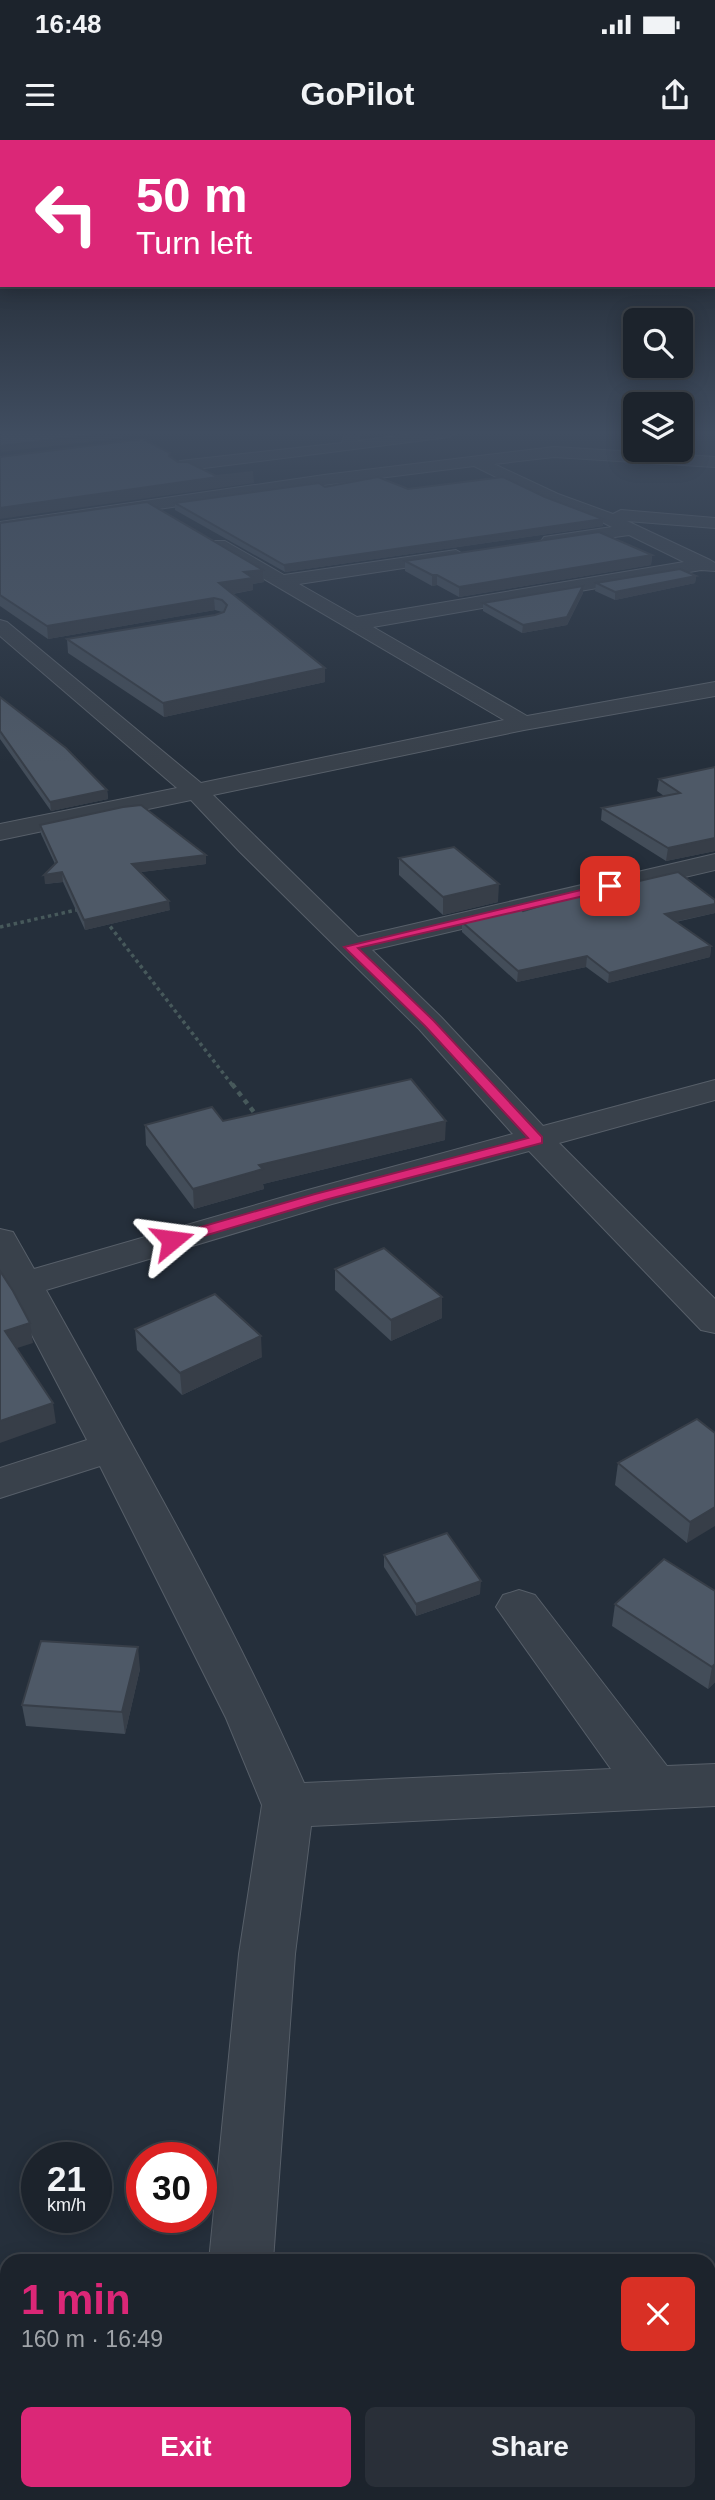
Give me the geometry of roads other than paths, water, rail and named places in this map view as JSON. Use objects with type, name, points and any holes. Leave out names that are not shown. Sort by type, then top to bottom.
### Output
[{"type":"street","points":[[216,543],[524,723]]},
{"type":"street","points":[[660,543],[709,567]]},
{"type":"street","points":[[281,581],[469,553]]},
{"type":"street","points":[[353,624],[709,567]]},
{"type":"street","points":[[0,626],[198,793],[349,947],[430,1023],[537,1140],[715,1321]]},
{"type":"street","points":[[30,651],[57,647]]},
{"type":"street","points":[[2,829],[198,793],[524,723],[715,689]]},
{"type":"street","points":[[349,947],[715,862]]},
{"type":"street","points":[[23,1284],[320,1197],[715,1090]]},
{"type":"street","points":[[0,1240],[112,1447],[251,1718],[288,1805],[267,1954],[242,2254]]},
{"type":"street","points":[[0,1483],[112,1447]]},
{"type":"street","points":[[519,1607],[654,1788]]},
{"type":"street","points":[[288,1805],[715,1785]]}]
